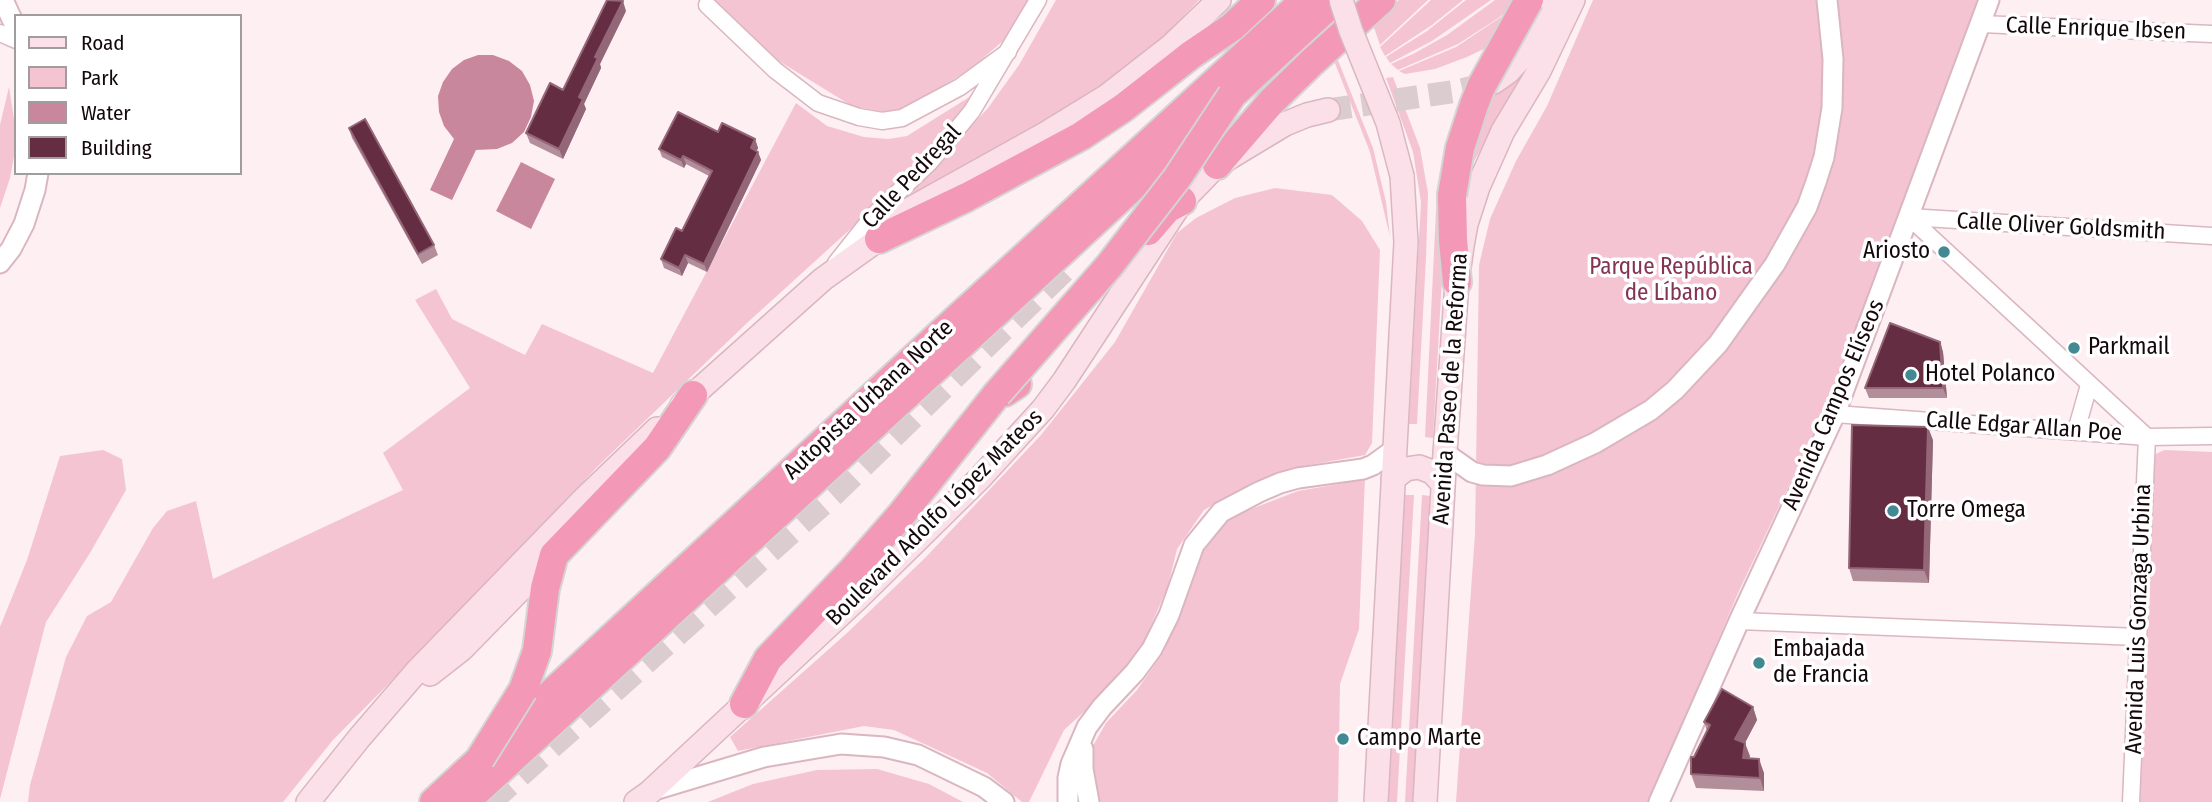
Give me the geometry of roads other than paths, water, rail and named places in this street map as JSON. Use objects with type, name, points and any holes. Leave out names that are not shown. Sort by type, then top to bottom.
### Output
[{"type":"highway","points":[[1192,54],[1240,0]]},
{"type":"highway","points":[[879,239],[967,197],[1081,136],[1232,27],[1261,0]]},
{"type":"highway","name":"Autopista Urbana Norte","points":[[434,802],[1305,0]]},
{"type":"highway","name":"Autopista Urbana Norte","points":[[465,802],[1335,0]]},
{"type":"highway","points":[[1217,165],[1272,101],[1381,0]]},
{"type":"highway","points":[[1457,282],[1453,240],[1465,191],[1460,148],[1481,87],[1529,0]]},
{"type":"highway","points":[[744,704],[768,659],[901,515],[997,394],[1087,292],[1177,178],[1232,95]]},
{"type":"highway","points":[[997,394],[1011,389],[1024,378],[1160,217],[1182,201]]},
{"type":"highway","points":[[1065,331],[1087,292]]},
{"type":"highway","points":[[480,759],[523,690],[531,671],[539,643],[545,588],[554,555],[657,448],[693,395]]},
{"type":"main road","points":[[308,802],[417,671],[585,498],[693,395],[823,279],[879,239],[903,213],[1045,134],[1107,96],[1171,46],[1219,0]]},
{"type":"main road","points":[[1341,0],[1396,149],[1404,197],[1406,243],[1376,802]]},
{"type":"main road","points":[[1494,82],[1519,60],[1553,0]]},
{"type":"main road","points":[[1465,191],[1539,71],[1573,0]]},
{"type":"main road","name":"Boulevard Adolfo López Mateos","points":[[643,797],[858,598],[981,478],[1043,410],[1086,350],[1182,201],[1217,165],[1285,124],[1328,110]]},
{"type":"main road","name":"Avenida Paseo de la Reforma","points":[[1425,802],[1457,282]]},
{"type":"main road","points":[[1393,479],[1406,469],[1419,467],[1432,472],[1443,484]]},
{"type":"main road","points":[[393,699],[462,649],[554,555]]},
{"type":"street","points":[[3,0],[14,24]]},
{"type":"street","name":"Calle Pedregal","points":[[823,279],[874,215],[930,162],[972,111],[1038,0]]},
{"type":"street","points":[[1445,453],[1472,472],[1496,477],[1547,466],[1595,443],[1651,410],[1675,390],[1718,344],[1775,264],[1807,207],[1824,158],[1832,108],[1833,59],[1827,0]]},
{"type":"street","name":"Avenida Campos Elíseos","points":[[1659,802],[1835,414],[1989,0]]},
{"type":"street","points":[[707,5],[775,70],[818,103],[859,117],[883,121],[902,118],[960,87],[1008,52]]},
{"type":"street","name":"Calle Enrique Ibsen","points":[[1981,24],[2212,34]]},
{"type":"street","points":[[0,263],[24,224],[37,175]]},
{"type":"street","points":[[1909,218],[2147,437]]},
{"type":"street","name":"Calle Oliver Goldsmith","points":[[1909,218],[2212,236]]},
{"type":"street","points":[[2076,431],[2089,385]]},
{"type":"street","name":"Calle Edgar Allan Poe","points":[[1835,414],[2147,437],[2212,436]]},
{"type":"street","name":"Avenida Luis Gonzaga Urbina","points":[[2131,802],[2147,437]]},
{"type":"street","points":[[1068,802],[1071,764],[1087,727],[1152,649],[1169,615],[1194,545],[1221,512],[1280,483],[1363,469],[1395,449]]},
{"type":"street","points":[[1739,621],[2138,637]]},
{"type":"street","points":[[1087,727],[1083,769],[1089,802]]},
{"type":"street","points":[[643,797],[764,757],[841,744],[884,747],[918,755],[984,788],[1004,802]]},
{"type":"water","points":[[478,55],[493,55],[509,61],[522,71],[530,85],[534,101],[524,132],[512,143],[497,149],[476,150],[452,200],[430,190],[454,139],[444,126],[439,112],[438,96],[452,69],[464,60]]},
{"type":"water","points":[[521,162],[555,179],[531,229],[496,211]]},
{"type":"tunnel","points":[[1328,110],[1457,91],[1494,82]]},
{"type":"tunnel","points":[[487,802],[834,491],[1070,262]]},
{"type":"place","name":"Ariosto","points":[[1944,252]]},
{"type":"place","name":"Parkmail","points":[[2074,348]]},
{"type":"place","name":"Hotel Polanco","points":[[1911,375]]},
{"type":"place","name":"Torre Omega","points":[[1893,511]]},
{"type":"place","name":"Embajada de Francia","points":[[1759,663]]},
{"type":"place","name":"Campo Marte","points":[[1343,739]]},
{"type":"park label","name":"Parque República de Líbano","points":[[1671,281]]}]
